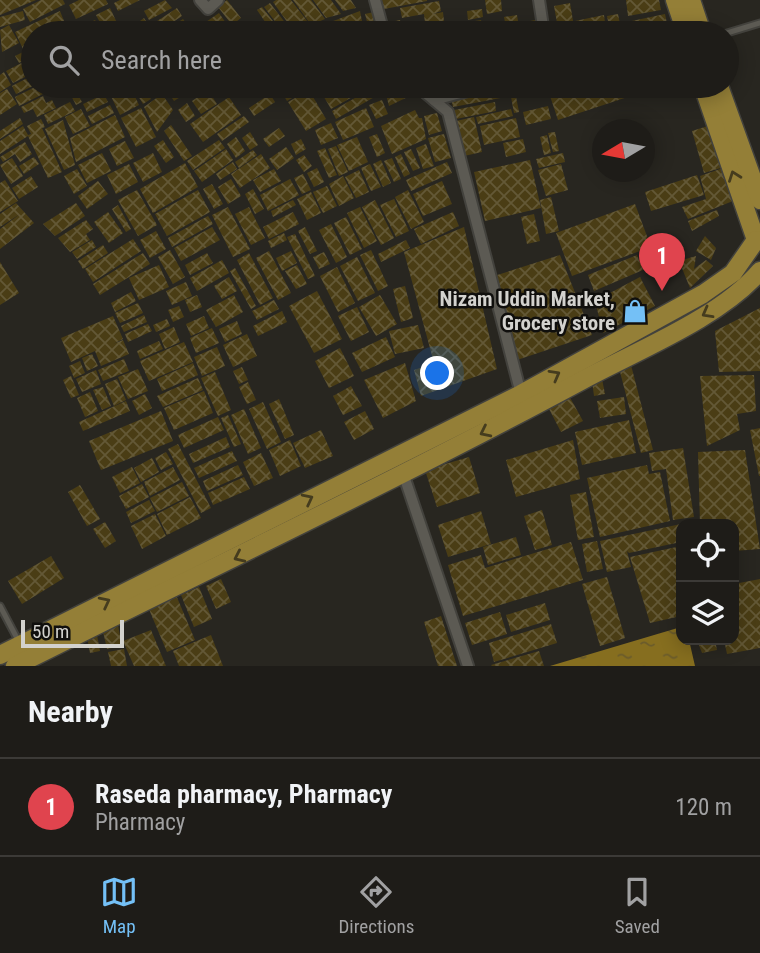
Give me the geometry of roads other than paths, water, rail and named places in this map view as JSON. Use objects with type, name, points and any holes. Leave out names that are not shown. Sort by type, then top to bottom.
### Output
[{"type":"main road","points":[[675,0],[682,21]]},
{"type":"main road","points":[[691,0],[698,21]]},
{"type":"main road","points":[[15,666],[257,548],[399,463],[703,294],[733,272],[758,241],[707,98]]},
{"type":"main road","points":[[723,98],[760,200]]},
{"type":"main road","points":[[0,655],[399,463],[491,429],[722,304],[760,271]]},
{"type":"street","points":[[200,0],[208,9],[218,0]]},
{"type":"street","points":[[374,0],[380,21]]},
{"type":"street","points":[[539,0],[542,21]]},
{"type":"street","points":[[432,98],[448,111],[521,394]]},
{"type":"street","points":[[434,100],[441,98]]},
{"type":"street","points":[[399,463],[468,666]]},
{"type":"lane","points":[[739,29],[760,23]]},
{"type":"lane","points":[[0,606],[20,644]]},
{"type":"water","points":[[676,628],[676,645],[690,645],[695,666],[550,666]]},
{"type":"place","name":"Raseda pharmacy, Pharmacy","points":[[662,291]]},
{"type":"place","name":"Nizam Uddin Market, Grocery store","points":[[635,311]]}]
